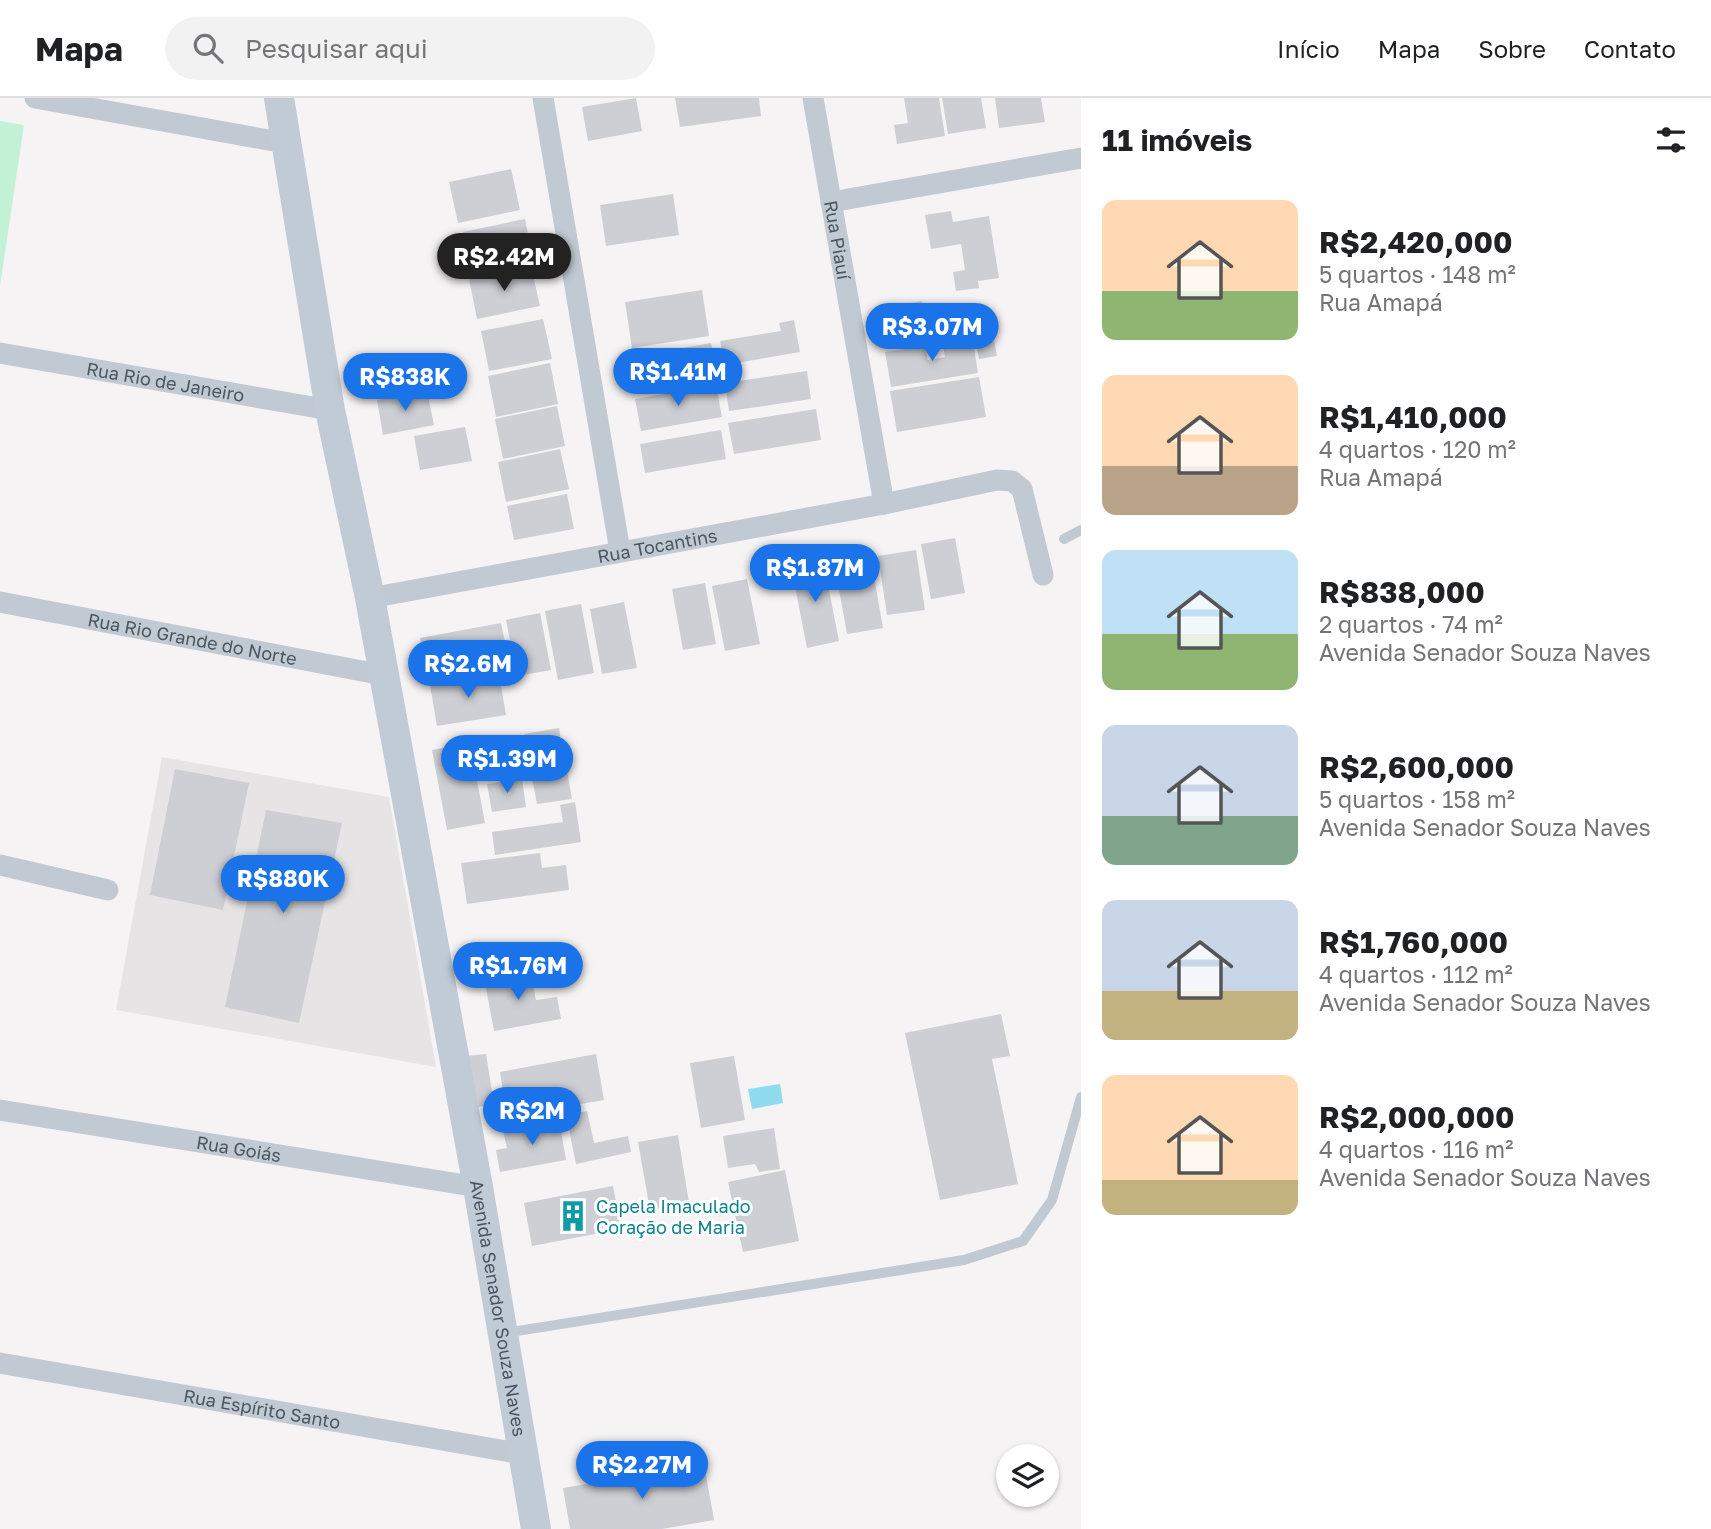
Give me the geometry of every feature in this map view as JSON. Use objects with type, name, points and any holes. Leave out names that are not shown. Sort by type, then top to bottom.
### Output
[{"type":"street","points":[[35,98],[285,143]]},
{"type":"street","name":"Avenida Senador Souza Naves","points":[[279,98],[330,410],[370,597],[478,1187],[536,1529]]},
{"type":"street","points":[[542,98],[620,551]]},
{"type":"street","name":"Rua Piauí","points":[[813,98],[884,504]]},
{"type":"street","points":[[831,202],[1081,158]]},
{"type":"street","name":"Rua Rio de Janeiro","points":[[0,354],[330,410]]},
{"type":"street","name":"Rua Tocantins","points":[[370,597],[884,504],[997,480],[1012,481],[1022,489],[1043,575]]},
{"type":"street","name":"Rua Rio Grande do Norte","points":[[0,602],[383,675]]},
{"type":"street","points":[[0,865],[108,890]]},
{"type":"street","name":"Rua Goiás","points":[[0,1110],[478,1187]]},
{"type":"street","name":"Rua Espírito Santo","points":[[0,1363],[523,1454]]},
{"type":"lane","points":[[1064,539],[1081,530]]},
{"type":"lane","points":[[503,1333],[964,1260],[1023,1241],[1052,1200],[1081,1097]]},
{"type":"shaded area","points":[[162,757],[389,797],[436,1067],[116,1010]]},
{"type":"green space","points":[[0,121],[24,125],[0,286]]},
{"type":"water","points":[[780,1084],[783,1103],[752,1109],[748,1089]]},
{"type":"building","points":[[636,98],[642,131],[588,141],[582,107]]},
{"type":"building","points":[[675,98],[759,98],[761,116],[680,127]]},
{"type":"building","points":[[904,98],[939,98],[945,136],[897,144],[894,125],[908,123]]},
{"type":"building","points":[[942,98],[981,98],[986,128],[948,134]]},
{"type":"building","points":[[995,98],[1041,98],[1045,122],[999,128]]},
{"type":"building","points":[[511,169],[520,210],[458,223],[449,182]]},
{"type":"building","points":[[673,194],[679,235],[606,246],[600,205]]},
{"type":"building","points":[[951,211],[953,222],[989,216],[999,278],[978,281],[979,288],[956,291],[953,272],[965,270],[961,244],[931,249],[925,215]]},
{"type":"building","points":[[525,219],[533,259],[471,272],[463,232]]},
{"type":"building","points":[[531,266],[540,306],[477,319],[469,279]]},
{"type":"building","points":[[702,290],[709,336],[632,348],[625,302]]},
{"type":"building","points":[[922,301],[923,311],[945,307],[951,336],[914,343],[913,334],[899,337],[901,345],[882,348],[875,309]]},
{"type":"building","points":[[543,319],[552,359],[489,371],[481,331]]},
{"type":"building","points":[[794,320],[800,352],[725,365],[720,341],[781,331],[779,323]]},
{"type":"building","points":[[991,323],[997,356],[979,359],[973,326]]},
{"type":"building","points":[[972,336],[978,373],[891,387],[885,352],[925,346],[928,360],[945,357],[942,342]]},
{"type":"building","points":[[711,343],[717,374],[638,388],[632,357]]},
{"type":"building","points":[[550,363],[558,404],[496,417],[488,376]]},
{"type":"building","points":[[807,371],[811,399],[729,411],[725,383]]},
{"type":"building","points":[[979,377],[986,417],[897,432],[890,391]]},
{"type":"building","points":[[716,385],[722,417],[641,431],[635,399]]},
{"type":"building","points":[[427,391],[434,425],[383,435],[377,400]]},
{"type":"building","points":[[557,406],[565,446],[503,459],[495,419]]},
{"type":"building","points":[[816,409],[821,440],[734,454],[728,423]]},
{"type":"building","points":[[465,427],[472,461],[420,470],[414,436]]},
{"type":"building","points":[[721,430],[726,459],[645,473],[640,444]]},
{"type":"building","points":[[560,449],[569,489],[506,502],[498,462]]},
{"type":"building","points":[[567,494],[574,529],[514,540],[507,506]]},
{"type":"building","points":[[955,538],[965,593],[931,599],[921,544]]},
{"type":"building","points":[[916,550],[925,610],[887,615],[878,556]]},
{"type":"building","points":[[870,554],[883,628],[847,634],[834,561]]},
{"type":"building","points":[[823,560],[839,641],[807,648],[791,566]]},
{"type":"building","points":[[747,579],[760,644],[725,651],[712,586]]},
{"type":"building","points":[[705,583],[716,644],[683,650],[672,589]]},
{"type":"building","points":[[624,602],[637,668],[602,674],[590,609]]},
{"type":"building","points":[[581,604],[594,673],[558,680],[545,611]]},
{"type":"building","points":[[540,613],[551,670],[517,676],[506,620]]},
{"type":"building","points":[[501,623],[509,663],[427,678],[420,638]]},
{"type":"building","points":[[499,674],[506,715],[437,726],[430,685]]},
{"type":"building","points":[[559,728],[563,755],[529,761],[524,734]]},
{"type":"building","points":[[512,735],[517,763],[482,768],[477,741]]},
{"type":"building","points":[[470,743],[485,823],[447,830],[432,750]]},
{"type":"building","points":[[175,769],[249,783],[223,910],[150,895]]},
{"type":"building","points":[[567,771],[572,799],[537,804],[532,777]]},
{"type":"building","points":[[522,779],[526,807],[492,812],[487,784]]},
{"type":"building","points":[[575,802],[581,842],[495,855],[492,832],[563,822],[560,805]]},
{"type":"building","points":[[266,810],[342,823],[299,1023],[225,1007]]},
{"type":"building","points":[[540,853],[542,868],[566,865],[569,890],[467,904],[461,863]]},
{"type":"building","points":[[530,969],[536,1000],[557,997],[561,1019],[494,1031],[484,978]]},
{"type":"building","points":[[1001,1014],[1010,1056],[992,1059],[1018,1184],[940,1200],[905,1033]]},
{"type":"building","points":[[486,1054],[494,1104],[473,1108],[466,1056]]},
{"type":"building","points":[[596,1054],[604,1100],[558,1108],[557,1099],[506,1109],[500,1072]]},
{"type":"building","points":[[734,1056],[745,1120],[701,1128],[690,1063]]},
{"type":"building","points":[[587,1111],[594,1143],[628,1136],[631,1152],[576,1164],[566,1115]]},
{"type":"building","points":[[559,1120],[566,1160],[500,1172],[496,1150],[507,1148],[503,1131]]},
{"type":"building","points":[[774,1128],[780,1169],[759,1172],[755,1164],[728,1168],[723,1136]]},
{"type":"building","points":[[678,1135],[689,1203],[650,1210],[638,1142]]},
{"type":"building","points":[[785,1170],[799,1241],[743,1252],[728,1182]]},
{"type":"building","name":"Capela Imaculado Coração de Maria","points":[[613,1186],[621,1229],[532,1246],[524,1203]]},
{"type":"building","points":[[704,1464],[714,1520],[662,1529],[570,1529],[563,1488]]},
{"type":"place","name":"Capela Imaculado Coração de Maria","points":[[573,1216]]}]
